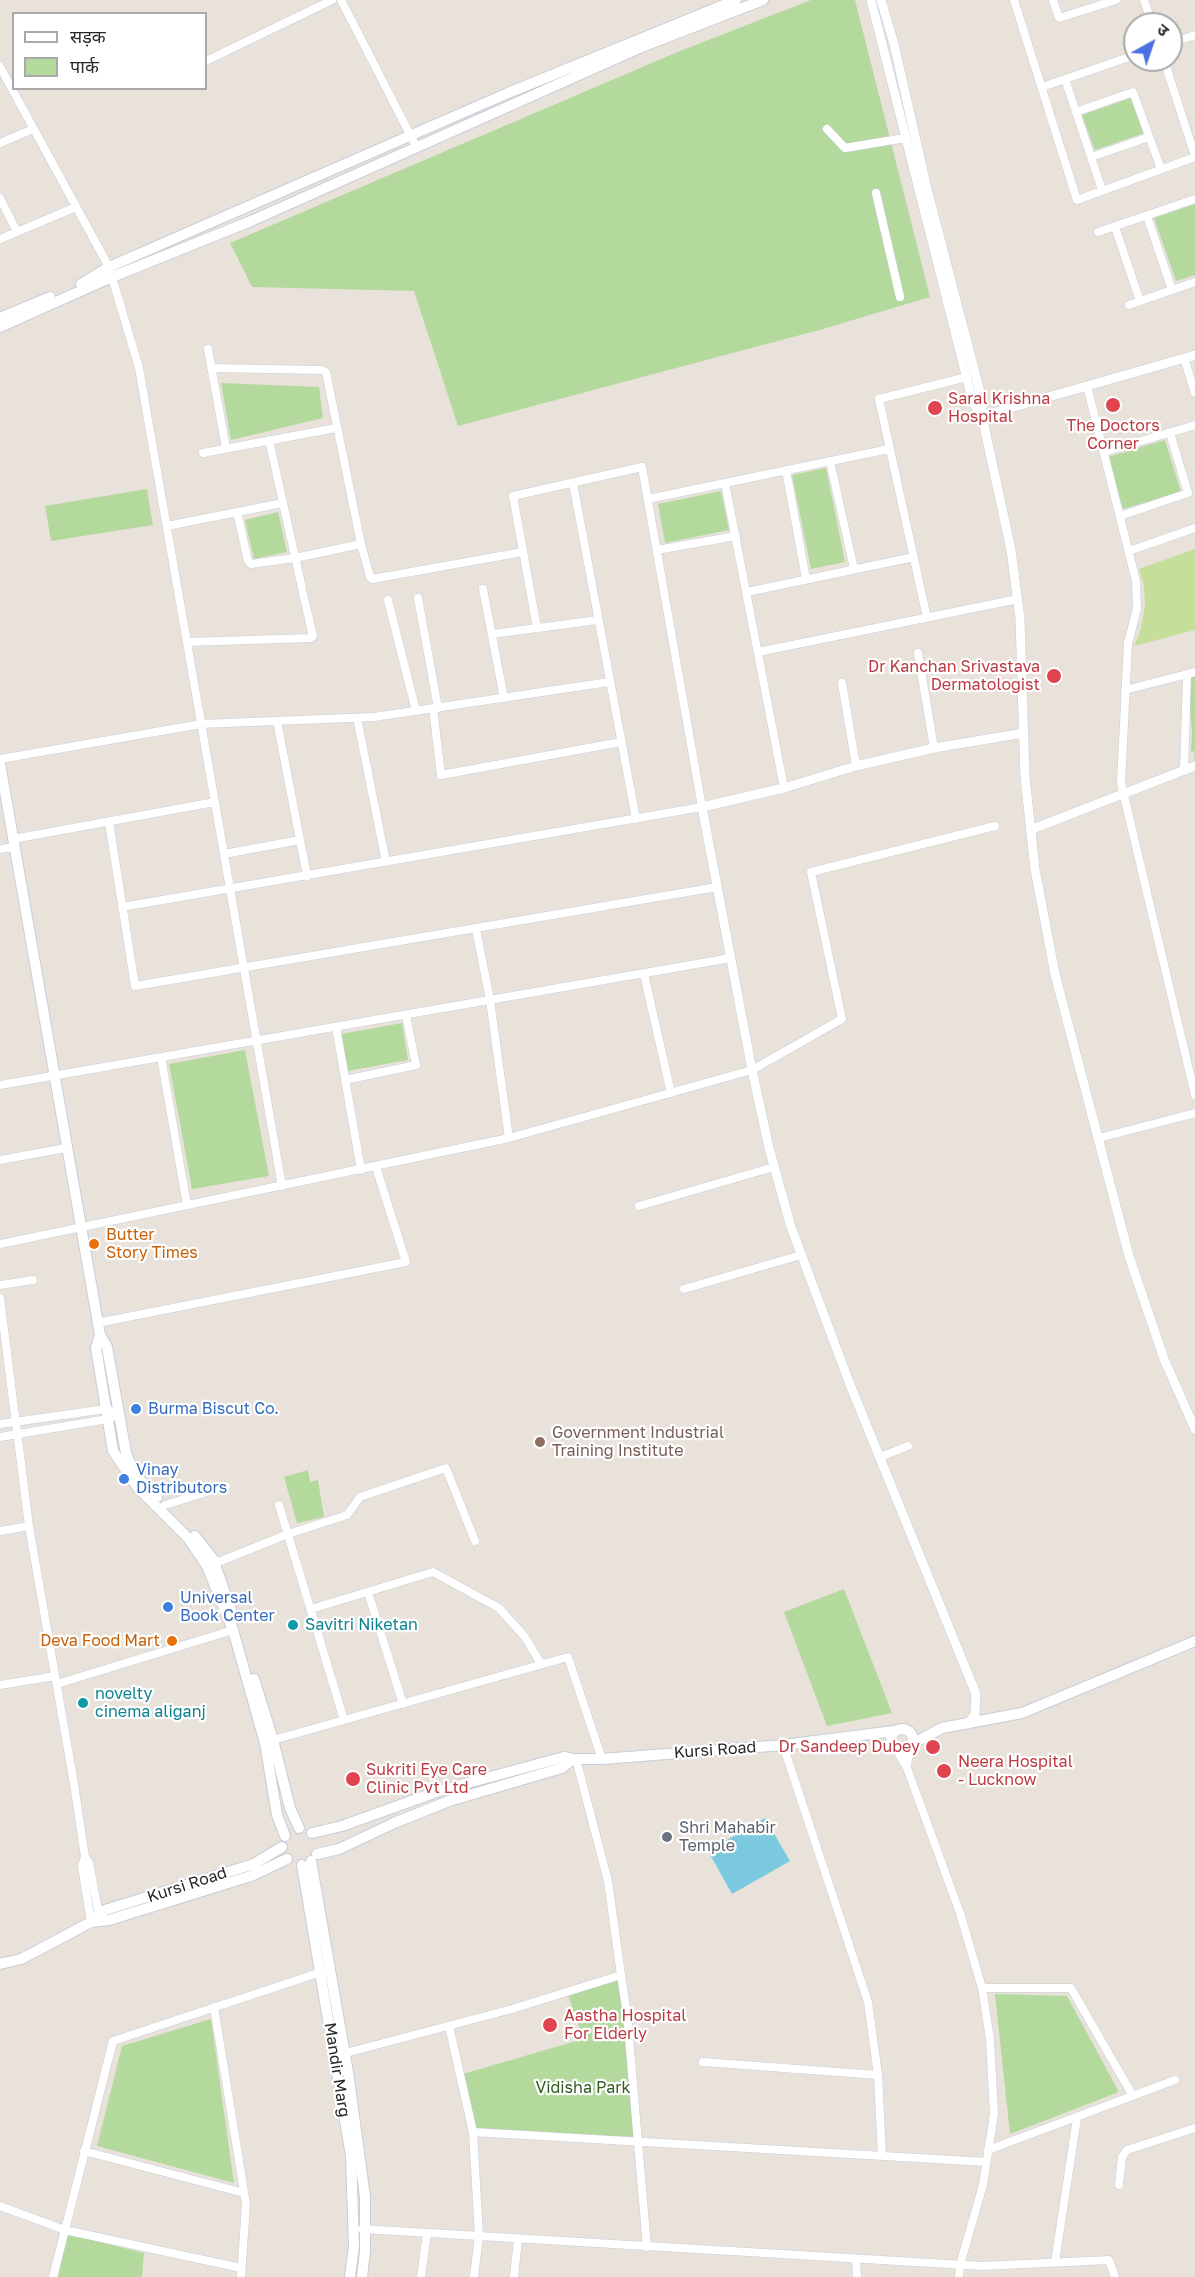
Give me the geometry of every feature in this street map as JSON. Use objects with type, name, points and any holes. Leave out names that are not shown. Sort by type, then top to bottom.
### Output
[{"type":"main road","points":[[0,327],[110,272],[412,135],[508,93],[736,0]]},
{"type":"main road","points":[[0,318],[110,272],[251,221],[644,46],[763,0]]},
{"type":"main road","points":[[0,761],[97,1323],[100,1335],[108,1347],[126,1454],[134,1474],[194,1534],[211,1565],[273,1740],[290,1808],[299,1828]]},
{"type":"main road","points":[[100,1335],[96,1348],[113,1451],[124,1471],[138,1488],[188,1538],[211,1565],[233,1630],[265,1743],[287,1859],[294,1864],[310,1860]]},
{"type":"main road","points":[[866,1733],[894,1731],[901,1728],[908,1730],[942,1728],[1022,1713],[1195,1641]]},
{"type":"main road","points":[[894,1731],[891,1736],[893,1746],[903,1751],[942,1728]]},
{"type":"main road","points":[[908,1730],[912,1736],[911,1746]]},
{"type":"main road","name":"Kursi Road","points":[[312,1833],[342,1826],[442,1790],[564,1757],[602,1759],[783,1745],[866,1733],[893,1746]]},
{"type":"main road","name":"Kursi Road","points":[[310,1860],[449,1801],[562,1768],[574,1759]]},
{"type":"main road","points":[[283,1841],[294,1829],[299,1828],[312,1833],[317,1839],[310,1860],[326,1971],[365,2197],[365,2251],[362,2277]]},
{"type":"main road","name":"Kursi Road","points":[[0,1964],[21,1959],[95,1918],[105,1910],[254,1864],[283,1841]]},
{"type":"main road","name":"Kursi Road","points":[[95,1918],[109,1920],[251,1876],[287,1859]]},
{"type":"main road","name":"Mandir Marg","points":[[340,2055],[351,2156],[354,2246],[350,2277]]},
{"type":"street","points":[[207,61],[332,0]]},
{"type":"street","points":[[341,0],[416,146]]},
{"type":"street","points":[[871,0],[894,68],[982,400],[982,416],[1011,550],[1020,619],[1025,777],[1030,830],[1055,974],[1129,1256],[1164,1359],[1195,1429]]},
{"type":"street","points":[[881,0],[905,138],[974,403],[982,416]]},
{"type":"street","points":[[1014,0],[1077,200],[1195,156],[1168,72]]},
{"type":"street","points":[[1053,0],[1059,18],[1116,0]]},
{"type":"street","points":[[1042,87],[1123,59]]},
{"type":"street","points":[[1,72],[110,272],[139,368],[282,1186]]},
{"type":"street","points":[[1065,79],[1102,190]]},
{"type":"street","points":[[1076,112],[1133,92],[1161,169]]},
{"type":"street","points":[[0,143],[33,129]]},
{"type":"street","points":[[827,129],[845,148],[905,138]]},
{"type":"street","points":[[1091,157],[1149,137]]},
{"type":"street","points":[[876,193],[900,297]]},
{"type":"street","points":[[0,198],[17,232]]},
{"type":"street","points":[[1098,232],[1195,199]]},
{"type":"street","points":[[0,239],[76,207]]},
{"type":"street","points":[[1147,216],[1172,290]]},
{"type":"street","points":[[1115,227],[1140,301]]},
{"type":"street","points":[[1129,305],[1195,282]]},
{"type":"street","points":[[207,349],[226,448]]},
{"type":"street","points":[[982,416],[1195,355]]},
{"type":"street","points":[[1184,358],[1195,393]]},
{"type":"street","points":[[211,368],[324,371],[327,375],[361,544],[370,577],[375,580],[523,552]]},
{"type":"street","points":[[927,618],[879,399],[967,377]]},
{"type":"street","points":[[1087,386],[1136,581],[1137,609],[1128,643],[1121,783],[1195,1095]]},
{"type":"street","points":[[1104,452],[1195,425]]},
{"type":"street","points":[[202,453],[336,428]]},
{"type":"street","points":[[1120,516],[1188,494],[1170,433]]},
{"type":"street","points":[[187,642],[221,643],[312,638],[269,440]]},
{"type":"street","points":[[648,499],[890,448]]},
{"type":"street","points":[[830,461],[854,570]]},
{"type":"street","points":[[537,628],[513,496],[642,467],[730,958],[774,1167],[801,1255],[976,1694],[975,1714],[968,1724]]},
{"type":"street","points":[[786,470],[806,579]]},
{"type":"street","points":[[573,483],[636,819]]},
{"type":"street","points":[[725,483],[784,788]]},
{"type":"street","points":[[167,526],[283,503]]},
{"type":"street","points":[[237,512],[249,563],[295,558],[361,544]]},
{"type":"street","points":[[1129,551],[1195,528]]},
{"type":"street","points":[[657,550],[736,536]]},
{"type":"street","points":[[747,592],[914,557]]},
{"type":"street","points":[[483,589],[504,698]]},
{"type":"street","points":[[418,598],[435,708],[441,775],[621,742]]},
{"type":"street","points":[[758,652],[1018,599]]},
{"type":"street","points":[[388,600],[417,711]]},
{"type":"street","points":[[492,634],[598,620]]},
{"type":"street","points":[[918,653],[934,748]]},
{"type":"street","points":[[1125,690],[1191,673],[1184,771]]},
{"type":"street","points":[[0,761],[201,724],[357,718],[609,682]]},
{"type":"street","points":[[842,683],[856,766]]},
{"type":"street","points":[[357,718],[386,862]]},
{"type":"street","points":[[277,721],[307,876]]},
{"type":"street","points":[[122,907],[702,807],[934,748],[1024,733]]},
{"type":"street","points":[[1030,830],[1195,766]]},
{"type":"street","points":[[0,849],[13,843],[108,822],[215,802]]},
{"type":"street","points":[[108,822],[135,986],[717,887]]},
{"type":"street","points":[[0,1244],[509,1138],[752,1070],[842,1019],[811,872],[995,826]]},
{"type":"street","points":[[224,854],[300,840]]},
{"type":"street","points":[[476,929],[490,1000],[509,1138]]},
{"type":"street","points":[[0,1085],[730,958]]},
{"type":"street","points":[[644,974],[671,1092]]},
{"type":"street","points":[[345,1080],[416,1065],[406,1015]]},
{"type":"street","points":[[336,1027],[361,1170]]},
{"type":"street","points":[[161,1057],[187,1205]]},
{"type":"street","points":[[1099,1138],[1195,1113]]},
{"type":"street","points":[[0,1160],[66,1148]]},
{"type":"street","points":[[97,1323],[406,1262],[376,1167]]},
{"type":"street","points":[[639,1206],[774,1167]]},
{"type":"street","points":[[684,1289],[801,1255]]},
{"type":"street","points":[[0,1286],[33,1280]]},
{"type":"street","points":[[0,1298],[4,1350],[29,1526],[85,1857],[82,1866],[95,1918]]},
{"type":"street","points":[[0,1425],[15,1421],[119,1413]]},
{"type":"street","points":[[0,1437],[107,1414]]},
{"type":"street","points":[[880,1457],[908,1446]]},
{"type":"street","points":[[211,1565],[288,1534],[348,1515],[360,1497],[446,1468],[476,1541]]},
{"type":"street","points":[[165,1505],[226,1486]]},
{"type":"street","points":[[279,1505],[344,1720]]},
{"type":"street","points":[[0,1531],[29,1526]]},
{"type":"street","points":[[311,1609],[433,1572],[499,1608],[525,1637],[541,1664]]},
{"type":"street","points":[[368,1592],[403,1704]]},
{"type":"street","points":[[57,1684],[233,1630]]},
{"type":"street","points":[[273,1740],[568,1657],[602,1759]]},
{"type":"street","points":[[0,1685],[55,1676]]},
{"type":"street","points":[[783,1745],[868,2002],[879,2075],[882,2156]]},
{"type":"street","points":[[893,1746],[907,1768],[960,1913],[982,1988],[990,2039],[994,2114],[983,2185],[960,2265],[959,2277]]},
{"type":"street","points":[[907,1768],[911,1746]]},
{"type":"street","points":[[574,1759],[608,1881],[639,2141],[647,2247]]},
{"type":"street","points":[[53,2277],[113,2041],[326,1971]]},
{"type":"street","points":[[340,2055],[512,2009],[621,1975]]},
{"type":"street","points":[[982,1988],[1071,1988],[1133,2096]]},
{"type":"street","points":[[214,2007],[246,2204],[241,2277]]},
{"type":"street","points":[[449,2026],[473,2132],[479,2236],[474,2277]]},
{"type":"street","points":[[703,2062],[879,2075]]},
{"type":"street","points":[[988,2150],[1174,2080]]},
{"type":"street","points":[[1055,2262],[1077,2118]]},
{"type":"street","points":[[1119,2186],[1122,2157],[1131,2147],[1195,2128]]},
{"type":"street","points":[[473,2132],[986,2162]]},
{"type":"street","points":[[84,2151],[244,2193]]},
{"type":"street","points":[[0,2206],[65,2230],[241,2268]]},
{"type":"street","points":[[353,2228],[982,2266],[1109,2260],[1115,2277]]},
{"type":"street","points":[[421,2277],[427,2233]]},
{"type":"street","points":[[514,2277],[518,2239]]},
{"type":"street","points":[[856,2259],[857,2277]]},
{"type":"green space","points":[[811,0],[855,0],[930,297],[823,329],[458,426],[414,291],[252,287],[230,243],[680,51]]},
{"type":"green space","points":[[1131,98],[1144,133],[1095,150],[1082,115]]},
{"type":"green space","points":[[1195,204],[1195,275],[1176,281],[1154,218]]},
{"type":"green space","points":[[221,383],[319,387],[323,418],[231,440]]},
{"type":"green space","points":[[1165,440],[1181,492],[1123,509],[1108,457]]},
{"type":"green space","points":[[826,468],[845,562],[811,569],[792,475]]},
{"type":"green space","points":[[147,489],[153,525],[51,541],[45,506]]},
{"type":"green space","points":[[721,491],[729,530],[665,543],[658,504]]},
{"type":"green space","points":[[278,512],[287,552],[254,559],[245,520]]},
{"type":"green space","points":[[1195,549],[1195,630],[1134,646],[1140,632],[1145,606],[1144,586],[1139,569]]},
{"type":"green space","points":[[1187,674],[1195,674],[1195,766],[1194,751],[1191,752],[1192,733]]},
{"type":"green space","points":[[402,1023],[408,1060],[348,1071],[341,1034]]},
{"type":"green space","points":[[245,1050],[269,1176],[192,1189],[169,1064]]},
{"type":"green space","points":[[308,1470],[310,1482],[318,1480],[324,1517],[297,1523],[284,1477]]},
{"type":"green space","points":[[844,1589],[892,1713],[827,1726],[784,1612]]},
{"type":"green space","name":"Vidisha Park","points":[[619,1979],[636,2139],[475,2129],[463,2074],[583,2039],[568,1995]]},
{"type":"green space","points":[[995,1994],[1067,1996],[1119,2092],[1010,2134]]},
{"type":"green space","points":[[211,2019],[234,2183],[97,2146],[122,2046]]},
{"type":"green space","points":[[68,2234],[144,2253],[142,2277],[58,2277]]},
{"type":"water","points":[[765,1818],[790,1861],[732,1894],[708,1851]]},
{"type":"place","name":"The Doctors Corner","points":[[1113,405]]},
{"type":"place","name":"Saral Krishna Hospital","points":[[935,408]]},
{"type":"place","name":"Dr Kanchan Srivastava Dermatologist","points":[[1054,676]]},
{"type":"place","name":"Butter Story Times","points":[[94,1244]]},
{"type":"place","name":"Burma Biscut Co.","points":[[136,1409]]},
{"type":"place","name":"Government Industrial Training Institute","points":[[540,1442]]},
{"type":"place","name":"Vinay Distributors","points":[[124,1479]]},
{"type":"place","name":"Universal Book Center","points":[[168,1607]]},
{"type":"place","name":"Savitri Niketan","points":[[293,1625]]},
{"type":"place","name":"Deva Food Mart","points":[[172,1641]]},
{"type":"place","name":"novelty cinema aliganj","points":[[83,1703]]},
{"type":"place","name":"Dr Sandeep Dubey","points":[[933,1747]]},
{"type":"place","name":"Neera Hospital - Lucknow","points":[[944,1771]]},
{"type":"place","name":"Sukriti Eye Care Clinic Pvt Ltd","points":[[353,1779]]},
{"type":"place","name":"Shri Mahabir Temple","points":[[667,1837]]},
{"type":"place","name":"Aastha Hospital For Elderly","points":[[550,2025]]}]
